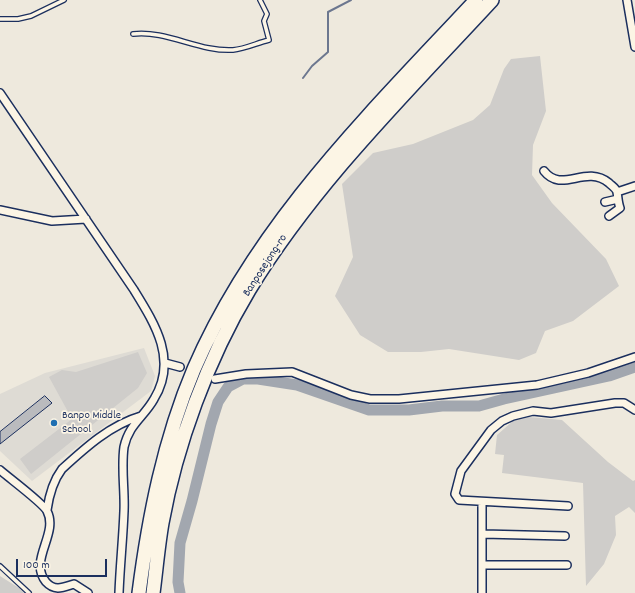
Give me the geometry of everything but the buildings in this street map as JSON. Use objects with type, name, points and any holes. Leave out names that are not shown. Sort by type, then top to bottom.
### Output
[{"type":"highway","name":"Banposejong-ro","points":[[139,593],[150,519],[161,466],[194,369],[217,322],[264,244],[318,172],[370,113],[476,0]]},
{"type":"highway","name":"Banposejong-ro","points":[[153,593],[162,523],[185,436],[206,377],[248,292],[274,250],[327,180],[492,0]]},
{"type":"street","points":[[627,0],[635,47]]},
{"type":"street","points":[[0,93],[154,322],[163,349],[165,363],[161,384],[154,399],[129,433],[124,448],[124,511],[119,593]]},
{"type":"street","points":[[544,172],[548,177],[557,181],[590,175],[599,176],[615,188],[620,208],[609,216]]},
{"type":"street","points":[[605,202],[635,186]]},
{"type":"street","points":[[0,210],[52,221],[86,219]]},
{"type":"street","points":[[215,379],[246,374],[292,372],[351,395],[370,399],[399,398],[537,385],[588,373],[635,357]]},
{"type":"street","points":[[165,363],[180,367]]},
{"type":"street","points":[[568,506],[459,500],[456,498],[455,494],[458,477],[473,453],[491,430],[502,421],[513,416],[534,411],[551,413],[615,403],[624,403],[635,410]]},
{"type":"street","points":[[88,593],[74,584],[57,591],[50,586],[42,576],[40,565],[50,526],[47,510],[48,498],[56,476],[62,469],[115,427],[126,420],[141,416]]},
{"type":"street","points":[[0,470],[47,510]]},
{"type":"street","points":[[482,502],[482,593]]},
{"type":"street","points":[[483,534],[565,536]]},
{"type":"street","points":[[483,565],[567,565]]},
{"type":"lane","points":[[0,18],[18,19],[31,16],[64,0]]},
{"type":"lane","points":[[133,34],[144,33],[163,36],[216,49],[240,49],[269,40],[264,21],[267,14],[260,0]]},
{"type":"lane","points":[[0,566],[29,593]]},
{"type":"shaded area","points":[[540,56],[546,111],[533,145],[532,175],[552,203],[606,259],[619,286],[573,321],[545,331],[536,353],[519,360],[449,349],[421,352],[388,352],[360,335],[335,296],[353,257],[342,184],[373,153],[413,144],[473,120],[490,105],[504,69],[511,59]]},
{"type":"shaded area","name":"Banpo Middle School","points":[[144,348],[155,376],[151,391],[32,481],[0,451],[0,394],[45,373]]},
{"type":"shaded area","points":[[138,352],[147,373],[138,388],[31,474],[20,459],[72,419],[49,377],[62,370],[76,372]]},
{"type":"shaded area","points":[[529,417],[562,420],[608,462],[633,481],[635,480],[635,513],[629,507],[615,516],[616,535],[604,564],[586,586],[583,483],[502,473],[504,455],[495,454],[497,435],[513,421]]},
{"type":"shaded area","points":[[0,576],[19,588],[24,593],[0,593]]},
{"type":"waterway","points":[[303,78],[312,66],[328,52],[328,12],[351,0]]},
{"type":"waterway","points":[[180,593],[178,582],[180,543],[211,424],[218,402],[228,387],[243,379],[258,379],[297,385],[369,410],[409,410],[442,406],[479,406],[609,376],[635,367]]},
{"type":"place","name":"Banpo Middle School","points":[[54,423]]}]
